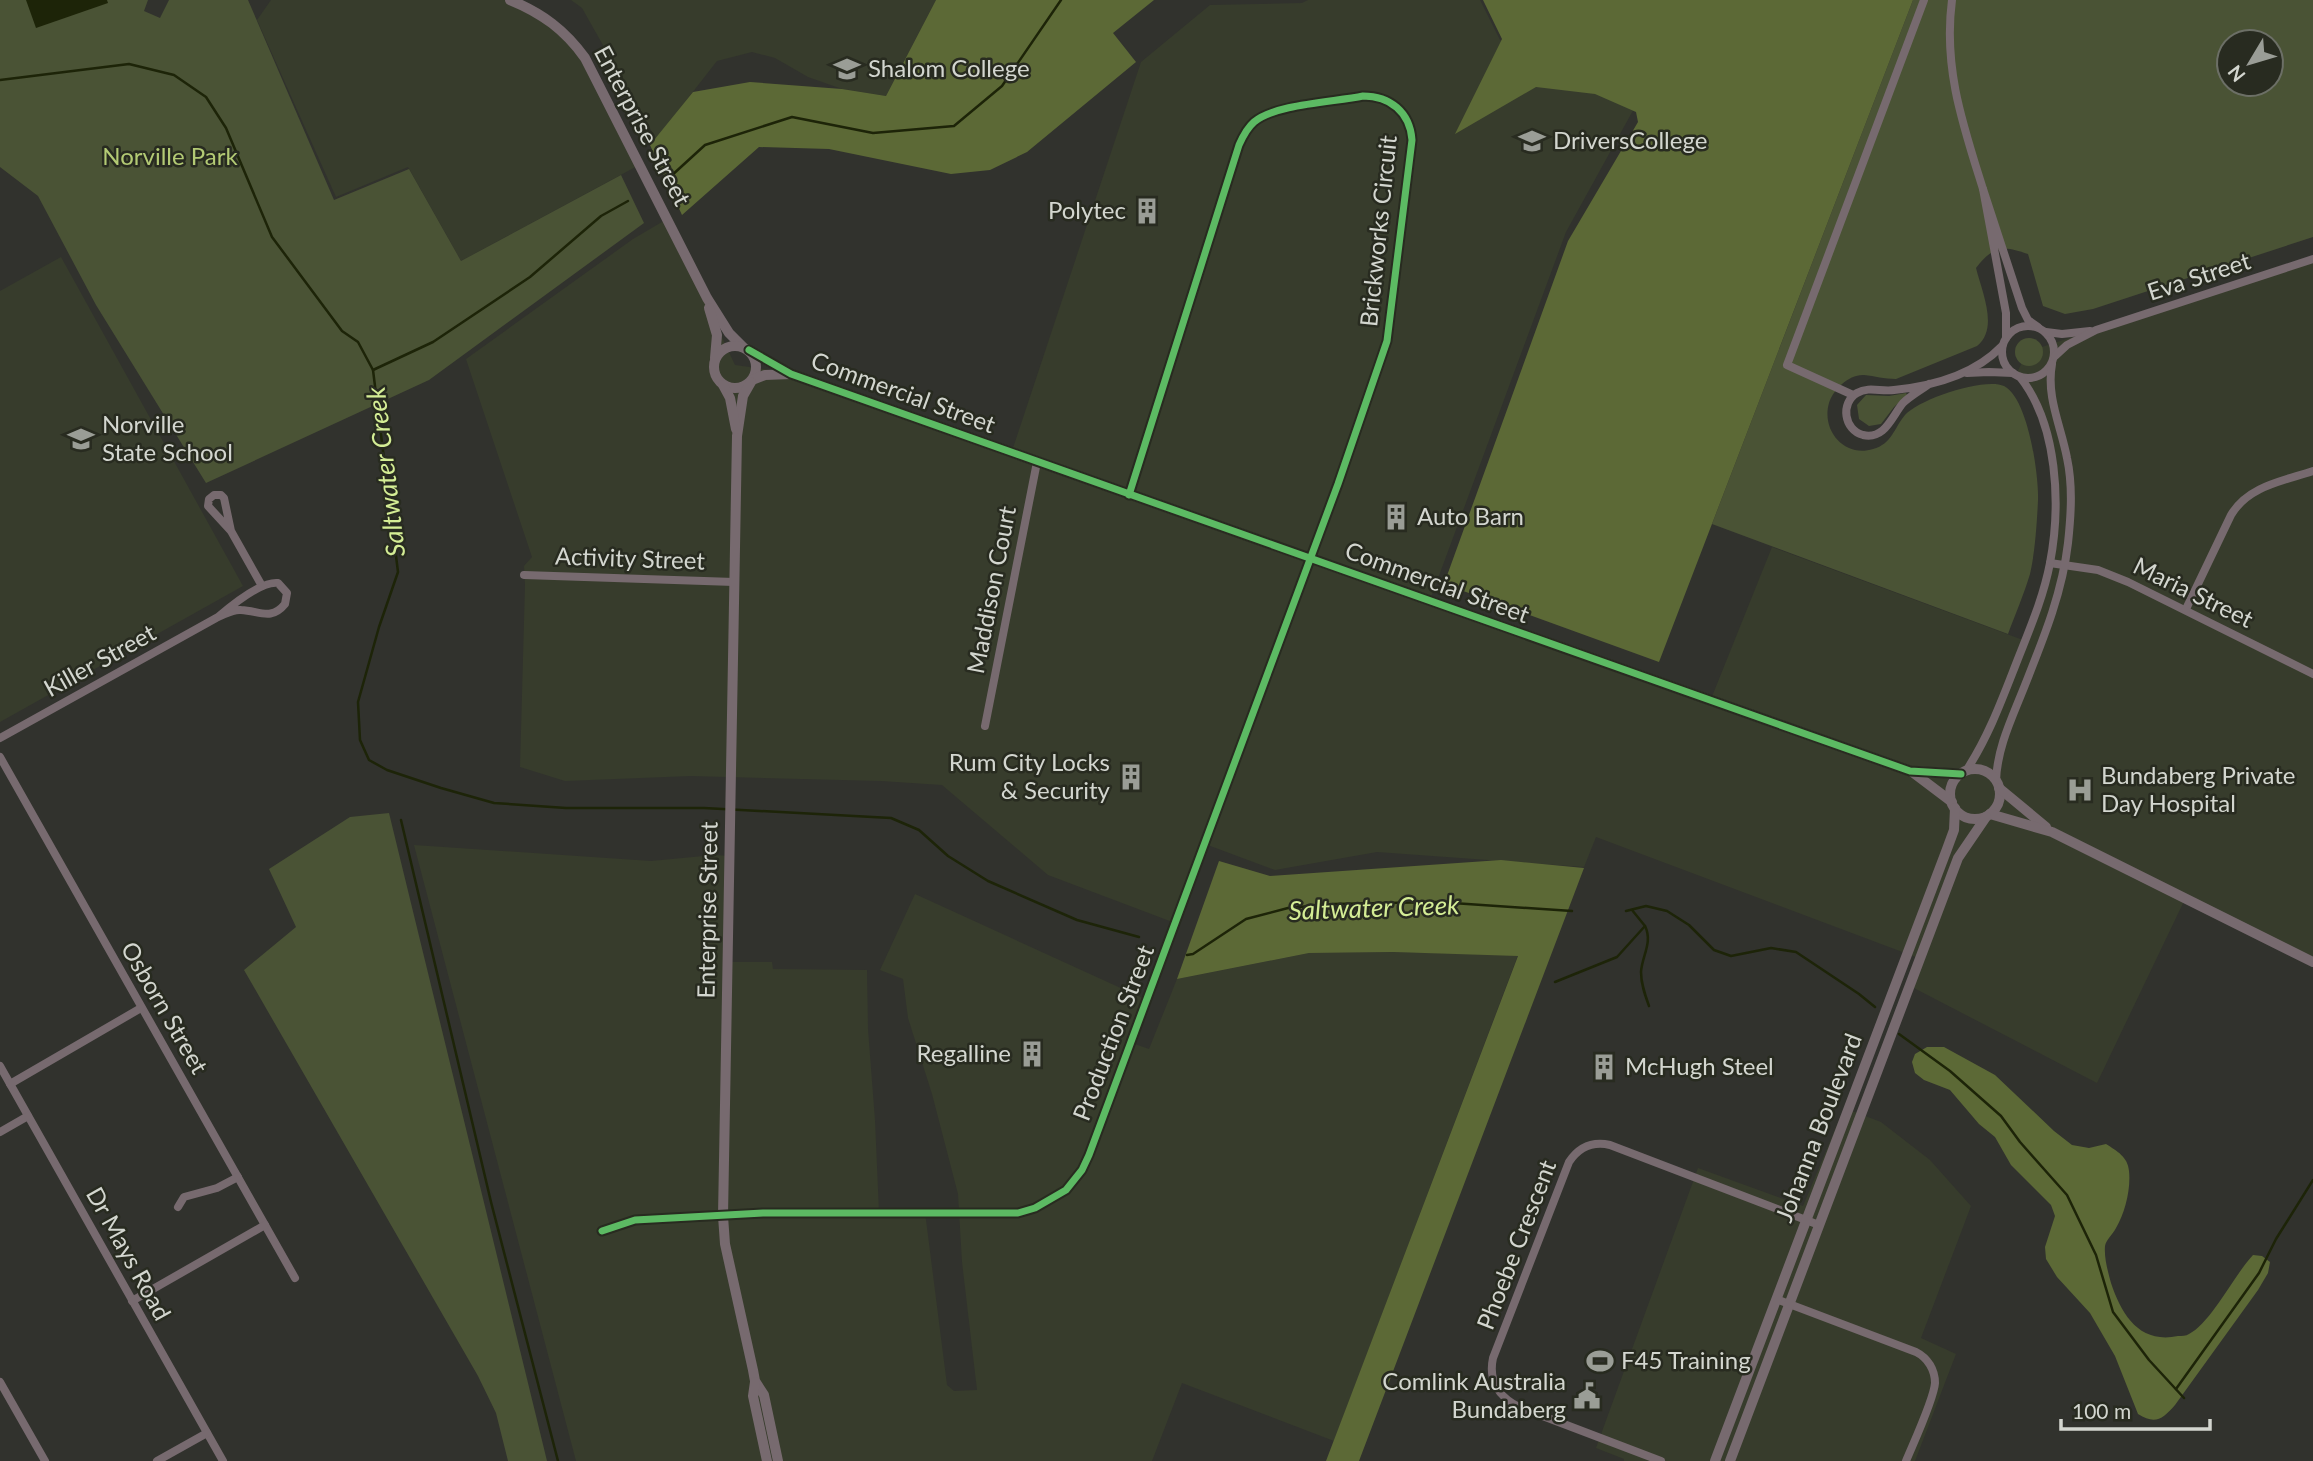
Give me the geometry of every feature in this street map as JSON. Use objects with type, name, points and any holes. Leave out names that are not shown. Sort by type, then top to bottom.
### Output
[{"type":"street","name":"Enterprise Street","points":[[510,0],[534,10],[553,23],[585,58],[707,298],[729,333],[746,348]]},
{"type":"street","points":[[1853,395],[1787,365],[1924,0]]},
{"type":"street","points":[[1952,0],[1950,48],[1953,89],[2022,307],[2028,320],[2051,339],[2053,360],[2050,391],[2068,462],[2071,494],[2065,565],[2052,618],[2004,739],[1997,764],[1999,802],[1988,815]]},
{"type":"street","name":"Brickworks Circuit","points":[[1129,495],[1239,145],[1248,128],[1262,116],[1277,110],[1363,96],[1381,98],[1404,115],[1409,123],[1412,140],[1392,317],[1380,365],[1311,558]]},
{"type":"street","points":[[1983,189],[2005,306],[2004,363],[2029,388],[2041,415],[2052,461],[2056,500],[2050,563],[2037,610],[1990,731],[1952,787],[1953,805],[1968,818],[1988,815],[2052,832],[2313,962]]},
{"type":"street","name":"Eva Street","points":[[2053,360],[2067,345],[2096,330],[2313,260]]},
{"type":"street","name":"Enterprise Street","points":[[707,298],[717,335],[715,359]]},
{"type":"street","points":[[1929,384],[1905,401],[1885,428],[1872,435],[1857,432],[1847,420],[1846,407],[1853,395],[1866,389],[1892,391],[1929,384],[1962,374],[1986,362],[2020,327],[2042,330]]},
{"type":"street","name":"Eva Street","points":[[2042,330],[2063,334],[2096,330]]},
{"type":"street","points":[[731,345],[746,348],[756,364],[751,381],[738,388],[723,385],[714,373],[715,359],[724,348],[731,345]]},
{"type":"street","name":"Commercial Street","points":[[746,348],[791,374],[1910,771],[1964,773]]},
{"type":"street","points":[[1962,374],[1989,372],[2032,379],[2040,376],[2053,360]]},
{"type":"street","name":"Commercial Street","points":[[751,381],[765,374],[791,374]]},
{"type":"street","name":"Enterprise Street","points":[[751,381],[744,396],[737,436],[723,1216],[725,1244],[755,1381],[753,1396],[767,1461]]},
{"type":"street","name":"Enterprise Street","points":[[723,385],[730,398],[737,436]]},
{"type":"street","name":"Maddison Court","points":[[985,726],[1037,462]]},
{"type":"street","points":[[2186,610],[2231,515],[2240,503],[2262,488],[2313,471]]},
{"type":"street","points":[[231,531],[262,586]]},
{"type":"street","name":"Production Street","points":[[602,1231],[635,1220],[763,1213],[1018,1213],[1051,1200],[1074,1182],[1089,1155],[1123,1067],[1311,558]]},
{"type":"street","name":"Maria Street","points":[[2050,563],[2113,575],[2313,674]]},
{"type":"street","name":"Activity Street","points":[[524,575],[734,582]]},
{"type":"street","points":[[274,582],[282,585],[288,597],[282,608],[267,615],[240,610],[218,617],[233,604],[262,586],[274,582]]},
{"type":"street","name":"Killer Street","points":[[0,738],[218,617]]},
{"type":"street","name":"Osborn Street","points":[[0,757],[295,1278]]},
{"type":"street","name":"Commercial Street","points":[[1910,771],[1953,805]]},
{"type":"street","points":[[1964,773],[1983,771],[2052,832]]},
{"type":"street","name":"Johanna Boulevard","points":[[1715,1461],[1954,830],[1953,805]]},
{"type":"street","name":"Johanna Boulevard","points":[[1730,1461],[1958,858],[1988,815]]},
{"type":"street","points":[[10,1084],[141,1008]]},
{"type":"street","name":"Dr Mays Road","points":[[0,1066],[223,1461]]},
{"type":"street","points":[[0,1132],[28,1116]]},
{"type":"street","name":"Phoebe Crescent","points":[[1661,1461],[1519,1407],[1501,1395],[1492,1377],[1493,1358],[1573,1155],[1587,1146],[1610,1144],[1819,1225]]},
{"type":"street","points":[[178,1207],[184,1197],[217,1188],[238,1177]]},
{"type":"street","points":[[132,1301],[265,1225]]},
{"type":"street","points":[[1776,1300],[1916,1352],[1927,1360],[1934,1373],[1934,1389],[1906,1461]]},
{"type":"street","name":"Enterprise Street","points":[[755,1381],[764,1395],[778,1461]]},
{"type":"street","points":[[0,1382],[45,1461]]},
{"type":"street","points":[[157,1461],[207,1433]]},
{"type":"shaded area","points":[[26,0],[107,0],[108,3],[36,28]]},
{"type":"shaded area","points":[[271,0],[512,0],[576,44],[641,164],[461,261],[408,167],[336,197],[257,20]]},
{"type":"shaded area","name":"Shalom College","points":[[571,0],[936,0],[886,96],[842,89],[808,77],[775,58],[752,52],[717,61],[656,139],[582,8]]},
{"type":"shaded area","points":[[1308,0],[1480,0],[1500,40],[1641,96],[1566,232],[1430,600],[1711,699],[1772,547],[2023,640],[2036,610],[2053,532],[2053,474],[2040,416],[2019,379],[2015,377],[2027,352],[2313,258],[2313,960],[2186,897],[2097,1083],[1910,986],[1921,959],[1596,837],[1584,867],[1377,852],[1275,870],[1205,844],[1175,923],[1048,875],[942,785],[690,776],[565,781],[520,767],[524,566],[532,557],[466,359],[633,239],[667,219],[735,365],[792,373],[1012,451],[1141,62],[1210,5],[1302,3]]},
{"type":"shaded area","name":"Norville State School","points":[[61,257],[243,586],[0,722],[0,291]]},
{"type":"shaded area","points":[[414,845],[651,861],[731,856],[729,962],[772,962],[773,969],[867,970],[879,1212],[925,1212],[947,1385],[954,1391],[977,1390],[962,1262],[958,1194],[932,1094],[908,1018],[903,979],[880,970],[915,894],[1147,1000],[1132,1043],[1149,1049],[1177,979],[1309,953],[1518,955],[1334,1441],[1182,1383],[1152,1461],[576,1461]]},
{"type":"shaded area","points":[[1844,1108],[1881,1122],[1930,1160],[1971,1206],[1921,1338],[1956,1354],[1915,1461],[1624,1461],[1596,1448],[1698,1168],[1803,1206]]},
{"type":"green space","name":"Norville Park","points":[[0,0],[148,0],[144,11],[160,18],[169,0],[248,0],[334,200],[409,169],[461,261],[621,175],[644,223],[429,380],[206,483],[96,305],[38,196],[0,167]]},
{"type":"green space","points":[[936,0],[1154,0],[1113,33],[1136,62],[1027,152],[990,170],[951,174],[829,149],[759,147],[682,215],[650,145],[693,92],[750,82],[842,89],[886,96]]},
{"type":"green space","points":[[1483,0],[1913,0],[1659,662],[1444,584],[1568,241],[1638,122],[1636,112],[1595,94],[1536,87],[1455,134],[1502,39]]},
{"type":"green space","points":[[1913,0],[2313,0],[2313,237],[2093,309],[2065,314],[2043,306],[2028,254],[2012,249],[1999,249],[1988,255],[1976,268],[1988,320],[1984,339],[1977,346],[1896,379],[1858,375],[1842,384],[1831,398],[1827,413],[1832,432],[1845,446],[1863,451],[1879,447],[1892,435],[1905,415],[1937,396],[1982,384],[2004,386],[2012,393],[2026,421],[2038,500],[2030,574],[2008,634],[1712,524]]},
{"type":"green space","points":[[2029,338],[2039,342],[2043,352],[2039,362],[2029,366],[2019,362],[2015,352],[2019,342]]},
{"type":"green space","points":[[1906,393],[1881,424],[1869,426],[1859,419],[1857,405],[1866,395],[1889,396]]},
{"type":"green space","points":[[389,813],[547,1461],[508,1461],[496,1413],[478,1376],[244,970],[296,927],[269,869],[350,817]]},
{"type":"green space","points":[[1501,860],[1584,868],[1359,1461],[1326,1461],[1518,956],[1393,952],[1309,953],[1177,979],[1219,861],[1270,876]]},
{"type":"green space","points":[[1927,1047],[1944,1047],[1995,1075],[2072,1145],[2089,1148],[2106,1144],[2124,1158],[2129,1171],[2128,1193],[2119,1222],[2105,1246],[2106,1265],[2121,1306],[2134,1325],[2143,1331],[2153,1336],[2188,1335],[2206,1320],[2253,1255],[2262,1256],[2270,1262],[2268,1273],[2258,1290],[2175,1405],[2163,1417],[2154,1420],[2138,1414],[2115,1356],[2090,1313],[2057,1277],[2046,1259],[2045,1247],[2055,1216],[2051,1205],[2011,1165],[1995,1137],[1979,1124],[1950,1090],[1924,1080],[1915,1073],[1912,1062],[1915,1054]]},
{"type":"waterway","points":[[670,177],[705,145],[792,117],[873,133],[954,126],[1002,86],[1061,0]]},
{"type":"waterway","name":"Saltwater Creek","points":[[0,80],[129,64],[174,75],[206,97],[226,128],[272,237],[342,331],[358,342],[373,370],[398,572],[358,702],[360,740],[369,760],[387,770],[494,803],[566,808],[704,808],[891,818],[919,830],[948,856],[988,881],[1077,920],[1139,937]]},
{"type":"waterway","points":[[373,370],[433,342],[530,277],[601,216],[628,201]]},
{"type":"waterway","points":[[401,820],[491,1202],[558,1461]]},
{"type":"waterway","name":"Saltwater Creek","points":[[1187,955],[1193,954],[1246,919],[1288,908],[1334,904],[1438,902],[1572,911]]},
{"type":"waterway","name":"Saltwater Creek","points":[[1626,911],[1646,906],[1667,911],[1689,925],[1714,950],[1731,956],[1771,948],[1796,952],[1875,1007]]},
{"type":"waterway","points":[[1555,982],[1617,957],[1645,926],[1632,910]]},
{"type":"waterway","points":[[1645,926],[1648,943],[1641,976],[1649,1006]]},
{"type":"waterway","name":"Saltwater Creek","points":[[1899,1034],[1950,1071],[2001,1116],[2067,1195],[2096,1255],[2113,1312],[2149,1360],[2184,1398]]},
{"type":"waterway","points":[[2176,1389],[2259,1273],[2276,1239],[2313,1180]]},
{"type":"cycle path","points":[[602,1231],[635,1220],[763,1213],[1018,1213],[1035,1208],[1066,1190],[1082,1170],[1338,484],[1387,341],[1412,140],[1407,121],[1397,107],[1382,99],[1363,96],[1306,104],[1264,116],[1247,130],[1239,145],[1129,495]]},
{"type":"cycle path","points":[[749,350],[791,374],[1910,771],[1961,774]]},
{"type":"place","name":"Shalom College","points":[[847,69]]},
{"type":"place","name":"DriversCollege","points":[[1532,141]]},
{"type":"place","name":"Polytec","points":[[1147,211]]},
{"type":"place","name":"Norville State School","points":[[81,439]]},
{"type":"place","name":"Auto Barn","points":[[1396,517]]},
{"type":"place","name":"Rum City Locks & Security","points":[[1131,777]]},
{"type":"place","name":"Bundaberg Private Day Hospital","points":[[2080,790]]},
{"type":"place","name":"Regalline","points":[[1032,1054]]},
{"type":"place","name":"McHugh Steel","points":[[1604,1067]]},
{"type":"place","name":"F45 Training","points":[[1600,1361]]},
{"type":"place","name":"Comlink Australia Bundaberg","points":[[1587,1396]]}]
